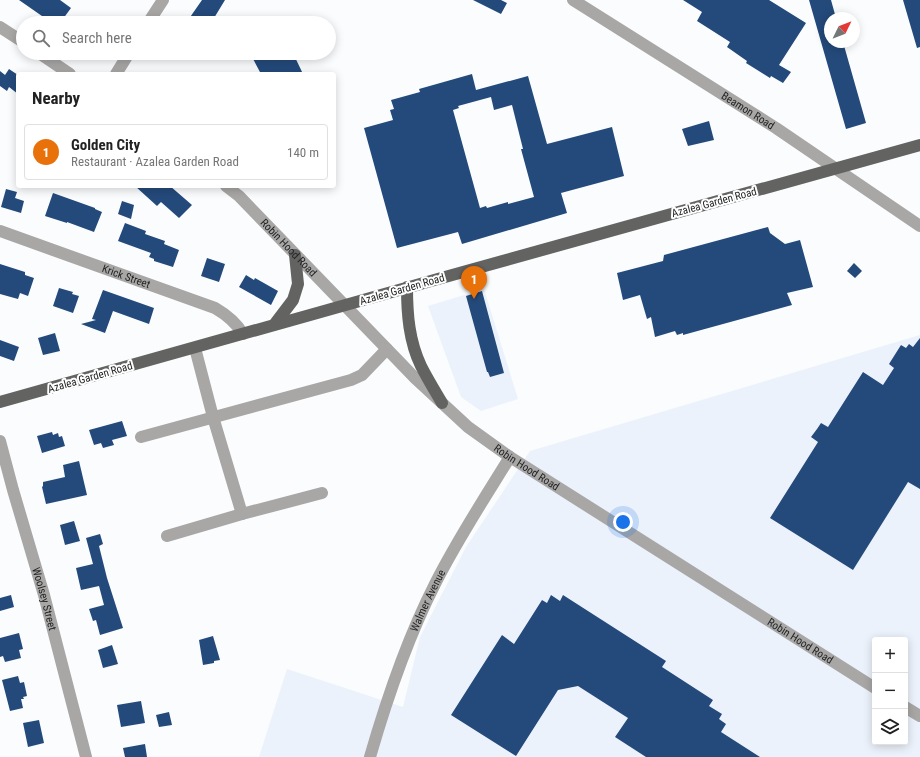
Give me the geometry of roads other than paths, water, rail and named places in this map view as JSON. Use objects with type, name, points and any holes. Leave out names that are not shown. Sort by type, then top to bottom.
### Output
[{"type":"main road","name":"Azalea Garden Road","points":[[0,402],[407,287],[920,145]]},
{"type":"main road","points":[[274,325],[293,300],[298,284],[295,255]]},
{"type":"main road","points":[[407,287],[407,311],[410,331],[416,353],[420,365],[442,403]]},
{"type":"street","points":[[152,16],[162,0]]},
{"type":"street","name":"Beamon Road","points":[[573,0],[776,128],[920,226]]},
{"type":"street","points":[[0,26],[16,37]]},
{"type":"street","points":[[49,60],[67,72]]},
{"type":"street","points":[[117,72],[125,60]]},
{"type":"street","name":"Robin Hood Road","points":[[229,188],[239,196],[344,305],[468,427],[510,457],[872,686]]},
{"type":"street","name":"Krick Street","points":[[0,232],[215,308],[229,317],[242,334]]},
{"type":"street","points":[[195,348],[213,418],[242,514]]},
{"type":"street","points":[[141,437],[351,380],[362,375],[388,349]]},
{"type":"street","name":"Woolsey Street","points":[[0,441],[44,595],[86,757]]},
{"type":"street","name":"Walmer Avenue","points":[[370,757],[396,677],[434,585],[458,542],[510,457]]},
{"type":"street","points":[[167,536],[322,493]]},
{"type":"street","points":[[908,709],[920,716]]},
{"type":"place","name":"Golden City","points":[[474,299]]}]
